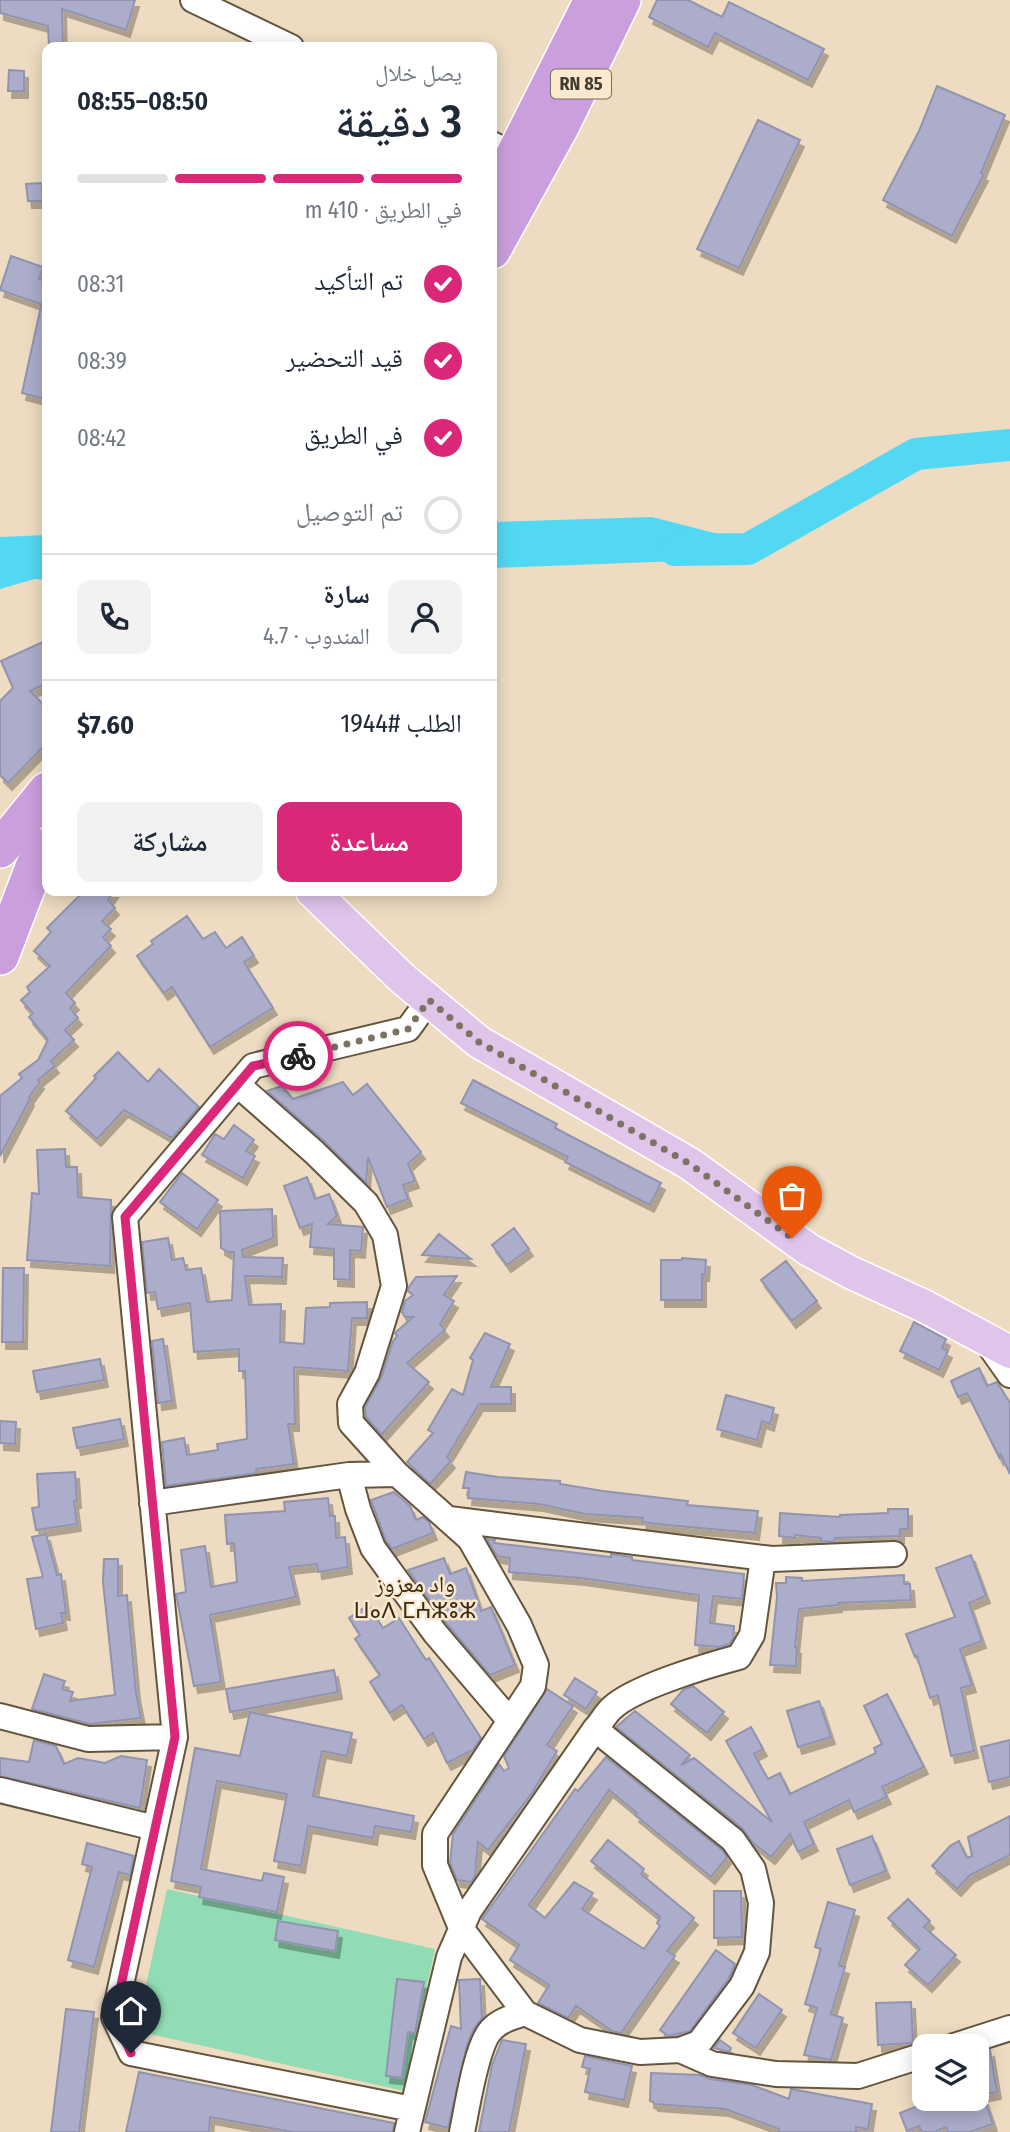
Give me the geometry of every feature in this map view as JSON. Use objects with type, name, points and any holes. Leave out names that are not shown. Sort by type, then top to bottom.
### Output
[{"type":"highway","name":"RN 85","points":[[497,190],[593,0]]},
{"type":"highway","name":"RN 85","points":[[497,229],[515,155],[622,0]]},
{"type":"highway","points":[[0,849],[42,797]]},
{"type":"highway","points":[[0,956],[42,856]]},
{"type":"main road","points":[[317,896],[403,979],[479,1042],[690,1164],[809,1250],[924,1306],[998,1346]]},
{"type":"street","points":[[193,0],[281,42]]},
{"type":"street","points":[[429,1000],[408,1029],[253,1066],[125,1217],[175,1737],[114,2017],[131,2053],[410,2121],[449,1957],[468,1911],[612,1707],[630,1696],[701,1668],[739,1657],[752,1635],[763,1558]]},
{"type":"street","points":[[238,1085],[314,1152],[366,1203],[385,1234],[394,1286],[367,1373],[350,1404],[351,1423],[397,1474],[470,1538],[519,1625],[536,1665],[533,1686],[435,1834],[435,1865],[461,1928],[525,2013],[580,2040],[640,2052],[680,2050],[699,2043],[742,1986],[757,1952],[761,1903],[753,1869],[733,1840],[595,1730]]},
{"type":"street","points":[[998,1346],[1010,1375]]},
{"type":"street","points":[[152,1503],[349,1475],[397,1474]]},
{"type":"street","points":[[349,1475],[373,1548],[435,1633],[510,1721]]},
{"type":"street","points":[[449,1519],[763,1558],[894,1554]]},
{"type":"street","points":[[0,1716],[88,1740],[175,1737]]},
{"type":"street","points":[[0,1790],[155,1828]]},
{"type":"street","points":[[462,2132],[479,2057],[488,2032],[500,2022],[525,2013]]},
{"type":"street","points":[[989,2035],[1010,2028]]},
{"type":"street","points":[[680,2050],[712,2064],[776,2074],[858,2076],[912,2059]]},
{"type":"green space","points":[[167,1889],[435,1949],[404,2091],[136,2031]]},
{"type":"water","points":[[652,517],[730,537],[707,560],[497,568],[497,522]]},
{"type":"water","points":[[42,535],[42,580],[35,579],[0,589],[0,537]]},
{"type":"building","points":[[0,0],[135,0],[126,30],[62,9],[63,42],[49,42],[48,26],[0,13]]},
{"type":"building","points":[[657,0],[688,0],[722,17],[729,2],[824,49],[808,80],[715,33],[708,47],[649,17]]},
{"type":"building","points":[[9,70],[24,71],[24,91],[8,91]]},
{"type":"building","points":[[937,86],[1005,115],[981,173],[984,174],[952,236],[883,200],[919,131]]},
{"type":"building","points":[[758,120],[800,140],[739,268],[697,249]]},
{"type":"building","points":[[42,183],[42,201],[28,201],[26,184]]},
{"type":"building","points":[[11,256],[42,267],[39,279],[42,280],[42,305],[0,290]]},
{"type":"building","points":[[42,306],[42,398],[22,393]]},
{"type":"building","points":[[42,642],[42,685],[30,691],[42,703],[42,748],[8,783],[0,775],[0,701],[13,688],[1,661]]},
{"type":"building","points":[[79,896],[111,896],[108,900],[115,908],[102,921],[111,929],[103,937],[111,946],[66,993],[75,1003],[70,1008],[78,1018],[65,1030],[74,1040],[51,1061],[55,1066],[38,1080],[40,1082],[29,1097],[0,1156],[0,1096],[22,1078],[19,1074],[38,1060],[48,1040],[29,1017],[33,1013],[21,1000],[30,992],[27,987],[50,966],[34,951],[51,932],[47,928]]},
{"type":"building","points":[[187,916],[203,939],[215,932],[226,948],[242,937],[254,956],[244,962],[273,1008],[210,1047],[172,987],[164,993],[137,956],[153,944],[151,941]]},
{"type":"building","points":[[118,1052],[148,1082],[159,1069],[199,1107],[172,1138],[124,1110],[97,1139],[66,1111],[96,1078],[94,1076]]},
{"type":"building","points":[[473,1080],[557,1124],[555,1128],[661,1183],[650,1205],[565,1162],[568,1157],[461,1103]]},
{"type":"building","points":[[343,1082],[353,1095],[367,1084],[421,1152],[408,1164],[415,1181],[403,1185],[408,1199],[387,1207],[368,1157],[366,1183],[324,1141],[267,1091],[282,1086],[293,1099]]},
{"type":"building","points":[[234,1125],[254,1140],[246,1151],[255,1156],[243,1178],[202,1155],[215,1134],[224,1139]]},
{"type":"building","points":[[65,1149],[66,1167],[77,1167],[78,1197],[111,1200],[110,1266],[27,1260],[32,1193],[39,1194],[37,1150]]},
{"type":"building","points":[[182,1173],[218,1200],[197,1229],[160,1202]]},
{"type":"building","points":[[307,1177],[315,1199],[329,1194],[337,1216],[328,1224],[363,1227],[361,1251],[350,1250],[350,1280],[334,1279],[334,1249],[310,1247],[312,1224],[300,1228],[284,1186]]},
{"type":"building","points":[[272,1209],[273,1238],[242,1250],[243,1257],[283,1258],[282,1277],[245,1276],[249,1305],[281,1304],[280,1342],[304,1344],[306,1308],[330,1307],[330,1303],[367,1302],[367,1318],[352,1318],[348,1371],[294,1367],[295,1424],[288,1424],[294,1464],[256,1469],[257,1473],[166,1486],[162,1442],[184,1438],[187,1455],[218,1450],[217,1444],[247,1439],[245,1371],[239,1371],[239,1349],[194,1352],[190,1303],[158,1309],[155,1292],[147,1293],[142,1242],[168,1238],[172,1260],[183,1258],[186,1270],[201,1268],[207,1302],[232,1300],[234,1252],[221,1248],[220,1211]]},
{"type":"building","points":[[514,1228],[529,1249],[507,1265],[492,1245]]},
{"type":"building","points":[[439,1234],[471,1259],[422,1255]]},
{"type":"building","points":[[661,1260],[706,1260],[705,1274],[702,1274],[702,1300],[661,1300]]},
{"type":"building","points":[[786,1261],[817,1301],[792,1321],[761,1280]]},
{"type":"building","points":[[3,1268],[24,1268],[23,1342],[2,1342]]},
{"type":"building","points":[[457,1276],[444,1295],[454,1301],[440,1324],[445,1330],[407,1363],[429,1382],[383,1436],[366,1417],[365,1407],[381,1378],[397,1336],[395,1333],[413,1317],[405,1317],[402,1312],[405,1301],[413,1295],[408,1291],[409,1287],[416,1277]]},
{"type":"building","points":[[914,1322],[946,1339],[942,1348],[948,1351],[939,1370],[900,1351]]},
{"type":"building","points":[[485,1333],[510,1344],[491,1387],[511,1387],[511,1404],[479,1404],[447,1457],[451,1461],[430,1484],[407,1462],[433,1433],[428,1430],[452,1389],[463,1395],[473,1360],[470,1358]]},
{"type":"building","points":[[163,1339],[172,1401],[158,1403],[152,1341]]},
{"type":"building","points":[[100,1359],[104,1380],[37,1392],[33,1371]]},
{"type":"building","points":[[979,1368],[987,1386],[997,1382],[1010,1403],[1010,1474],[967,1393],[958,1397],[951,1381]]},
{"type":"building","points":[[726,1395],[774,1408],[770,1424],[762,1421],[757,1440],[717,1429]]},
{"type":"building","points":[[120,1419],[124,1439],[77,1448],[73,1428]]},
{"type":"building","points":[[0,1421],[16,1422],[15,1444],[0,1443]]},
{"type":"building","points":[[75,1472],[77,1501],[74,1501],[77,1524],[36,1530],[32,1508],[39,1507],[37,1474]]},
{"type":"building","points":[[466,1472],[560,1481],[560,1484],[603,1491],[688,1501],[687,1505],[758,1511],[755,1533],[656,1524],[642,1522],[643,1518],[585,1514],[539,1504],[468,1498],[469,1488],[463,1488]]},
{"type":"building","points":[[394,1492],[410,1506],[416,1520],[423,1517],[429,1522],[433,1533],[392,1549],[386,1541],[371,1500]]},
{"type":"building","points":[[328,1498],[330,1516],[335,1516],[336,1538],[345,1537],[348,1567],[318,1572],[317,1564],[289,1567],[296,1597],[210,1615],[221,1682],[194,1686],[176,1594],[186,1592],[181,1550],[205,1546],[211,1587],[237,1582],[234,1543],[227,1544],[225,1515],[285,1511],[284,1502]]},
{"type":"building","points":[[888,1509],[908,1509],[908,1529],[900,1529],[900,1536],[835,1538],[834,1542],[795,1535],[795,1538],[779,1536],[780,1513],[840,1517],[888,1513]]},
{"type":"building","points":[[46,1534],[57,1575],[61,1574],[66,1613],[61,1613],[63,1623],[36,1629],[27,1579],[43,1577],[32,1537]]},
{"type":"building","points":[[487,1539],[495,1540],[494,1543],[611,1557],[611,1554],[632,1557],[632,1560],[744,1574],[742,1599],[713,1596],[710,1623],[734,1626],[733,1639],[729,1644],[719,1647],[695,1645],[699,1595],[581,1578],[509,1572],[510,1558],[497,1556]]},
{"type":"building","points":[[971,1555],[986,1596],[969,1603],[982,1641],[960,1649],[972,1685],[961,1688],[974,1751],[951,1756],[938,1695],[930,1698],[917,1656],[915,1657],[906,1634],[955,1617],[936,1568]]},
{"type":"building","points":[[444,1558],[450,1574],[466,1568],[481,1611],[491,1607],[515,1665],[490,1675],[447,1624],[408,1570]]},
{"type":"building","points":[[104,1559],[118,1559],[118,1596],[127,1595],[136,1693],[141,1718],[90,1724],[32,1709],[44,1674],[65,1681],[62,1689],[73,1692],[70,1701],[115,1695],[103,1582]]},
{"type":"building","points":[[904,1575],[904,1584],[910,1584],[911,1600],[838,1603],[799,1609],[796,1666],[770,1665],[776,1583],[786,1583],[786,1577],[802,1578],[802,1581]]},
{"type":"building","points":[[368,1605],[383,1628],[399,1618],[426,1660],[429,1658],[481,1738],[473,1750],[447,1763],[433,1733],[424,1739],[402,1705],[390,1713],[370,1682],[380,1675],[355,1639],[360,1635],[349,1618]]},
{"type":"building","points":[[334,1670],[338,1692],[230,1712],[226,1689]]},
{"type":"building","points":[[575,1678],[597,1692],[586,1709],[564,1695]]},
{"type":"building","points":[[693,1686],[724,1712],[707,1733],[671,1704],[683,1690]]},
{"type":"building","points":[[547,1689],[573,1706],[547,1745],[557,1751],[532,1793],[488,1850],[478,1842],[475,1876],[471,1882],[457,1880],[450,1863],[453,1834],[499,1764],[504,1771],[509,1768],[504,1756]]},
{"type":"building","points":[[887,1694],[924,1767],[882,1787],[887,1797],[854,1812],[849,1800],[804,1822],[814,1844],[798,1852],[790,1834],[771,1857],[753,1843],[742,1828],[616,1727],[635,1711],[690,1755],[681,1765],[694,1758],[772,1822],[726,1741],[751,1727],[763,1749],[754,1754],[768,1779],[780,1773],[790,1794],[876,1753],[874,1748],[882,1744],[864,1706]]},
{"type":"building","points":[[819,1701],[831,1737],[798,1747],[787,1711]]},
{"type":"building","points":[[250,1712],[352,1733],[347,1756],[322,1751],[313,1796],[414,1816],[411,1832],[375,1826],[373,1838],[308,1826],[301,1866],[274,1861],[287,1794],[217,1781],[201,1869],[262,1881],[264,1873],[284,1877],[277,1912],[199,1897],[201,1887],[171,1881],[195,1748],[240,1756]]},
{"type":"building","points":[[34,1740],[56,1746],[64,1764],[78,1758],[105,1763],[121,1756],[147,1760],[140,1808],[0,1776],[0,1758],[29,1762]]},
{"type":"building","points":[[1010,1740],[1010,1777],[989,1782],[981,1747]]},
{"type":"building","points":[[606,1757],[722,1850],[727,1857],[711,1877],[635,1815],[637,1813],[609,1790],[529,1905],[545,1918],[574,1882],[593,1893],[582,1909],[644,1949],[660,1926],[657,1923],[660,1917],[591,1861],[608,1840],[644,1869],[641,1874],[694,1918],[667,1951],[675,1956],[621,2033],[612,2031],[576,2006],[568,2018],[538,2003],[549,1985],[510,1960],[519,1945],[482,1919],[575,1789],[578,1791]]},
{"type":"building","points":[[1010,1816],[1010,1855],[970,1875],[957,1889],[932,1866],[950,1846],[959,1841],[967,1858],[972,1856],[968,1837]]},
{"type":"building","points":[[872,1836],[886,1871],[850,1885],[837,1849]]},
{"type":"building","points":[[87,1843],[134,1856],[130,1875],[119,1872],[94,1967],[68,1960],[92,1867],[82,1864]]},
{"type":"building","points":[[714,1891],[741,1891],[742,1937],[714,1938]]},
{"type":"building","points":[[908,1899],[930,1921],[924,1927],[956,1955],[928,1985],[905,1965],[920,1949],[888,1918]]},
{"type":"building","points":[[828,1902],[855,1910],[839,1965],[845,1967],[831,2014],[843,2018],[831,2060],[804,2055],[817,2008],[805,2004],[821,1949],[815,1947]]},
{"type":"building","points":[[278,1921],[338,1931],[335,1951],[275,1940]]},
{"type":"building","points":[[716,1950],[735,1964],[729,1978],[690,2031],[668,2036],[660,2030]]},
{"type":"building","points":[[397,1979],[424,1982],[415,2033],[408,2032],[402,2078],[386,2076]]},
{"type":"building","points":[[480,1979],[482,2018],[467,2045],[448,2128],[425,2122],[451,2026],[461,2029],[459,1980]]},
{"type":"building","points":[[759,1994],[782,2010],[756,2048],[733,2033]]},
{"type":"building","points":[[911,2002],[912,2043],[878,2045],[876,2003]]},
{"type":"building","points":[[66,2009],[94,2012],[79,2132],[51,2132]]},
{"type":"building","points":[[502,2040],[526,2044],[509,2132],[479,2132],[492,2065]]},
{"type":"building","points":[[720,2040],[731,2048],[729,2052],[714,2048]]},
{"type":"building","points":[[989,2050],[997,2092],[989,2094]]},
{"type":"building","points":[[585,2056],[632,2066],[624,2100],[585,2092],[590,2069],[582,2067]]},
{"type":"building","points":[[139,2072],[394,2123],[393,2132],[292,2132],[210,2117],[209,2132],[126,2132]]},
{"type":"building","points":[[651,2073],[700,2075],[752,2085],[789,2099],[791,2089],[872,2104],[868,2129],[856,2127],[856,2132],[778,2132],[779,2129],[725,2109],[654,2104],[650,2101]]},
{"type":"building","points":[[912,2108],[912,2111],[988,2111],[993,2124],[970,2132],[948,2132],[946,2127],[934,2132],[922,2132],[919,2126],[907,2131],[900,2113]]},
{"type":"waterway","points":[[675,550],[748,549],[916,454],[1010,445]]},
{"type":"way so far","points":[[298,1056],[408,1029],[429,1000],[479,1042],[690,1164],[792,1238]]},
{"type":"district","name":"واد معزوز ⵡⴰⴷ ⵎⵄⵣⵓⵣ","points":[[415,1597]]},
{"type":"route","points":[[131,2053],[114,2017],[175,1737],[125,1217],[253,1066],[298,1056]]}]
